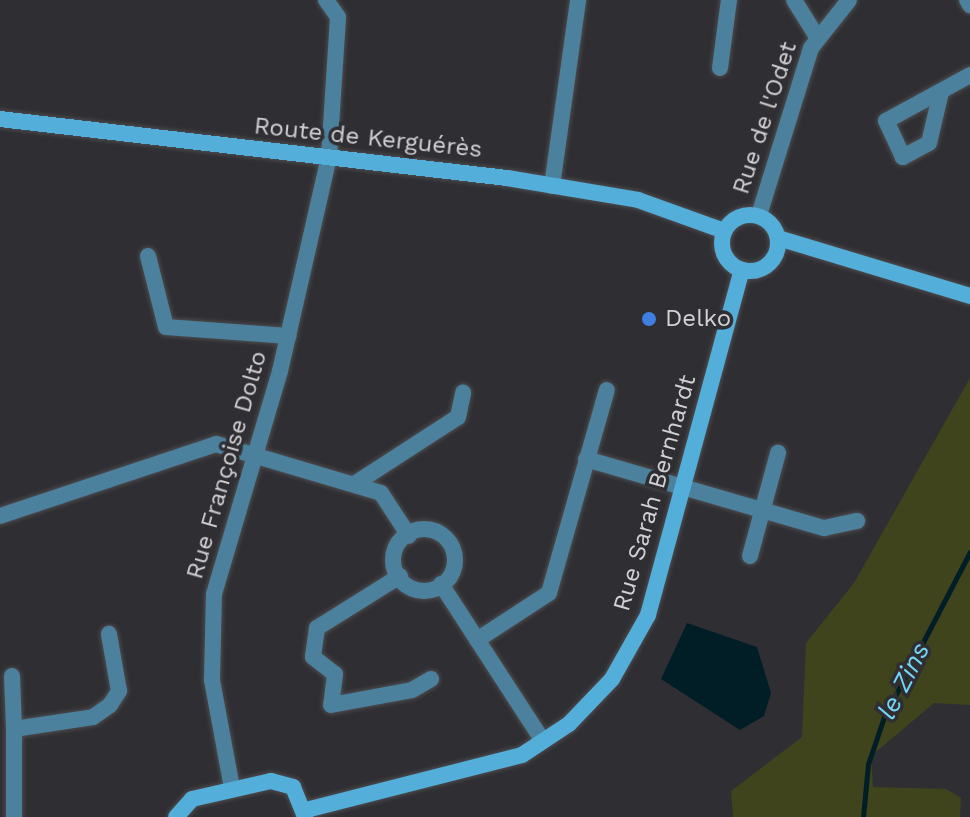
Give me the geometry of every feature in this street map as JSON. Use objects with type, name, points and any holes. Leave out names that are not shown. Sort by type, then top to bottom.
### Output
[{"type":"street","name":"Rue Françoise Dolto","points":[[232,788],[210,643],[214,594],[289,336],[329,157],[338,17],[326,0]]},
{"type":"street","points":[[552,186],[578,0]]},
{"type":"street","points":[[720,68],[729,0]]},
{"type":"street","points":[[794,0],[817,37]]},
{"type":"street","name":"Rue de l'Odet","points":[[759,215],[817,37],[849,0]]},
{"type":"street","points":[[941,92],[970,75]]},
{"type":"street","name":"Route de Kerguérès","points":[[0,119],[552,186],[638,200],[724,231]]},
{"type":"street","points":[[778,238],[769,264],[742,270],[723,250],[724,231],[743,215],[759,215],[778,238],[970,296]]},
{"type":"street","points":[[148,256],[166,327],[289,336]]},
{"type":"street","name":"Rue Sarah Bernhardt","points":[[306,813],[481,771],[543,741],[612,679],[648,615],[742,270]]},
{"type":"street","points":[[477,640],[549,593],[607,390]]},
{"type":"street","points":[[356,483],[458,417],[463,393]]},
{"type":"street","points":[[0,516],[216,444],[356,483],[381,493],[409,536]]},
{"type":"street","points":[[750,556],[778,453]]},
{"type":"street","points":[[586,459],[824,528],[857,521]]},
{"type":"street","points":[[432,526],[448,545],[459,567],[441,584],[419,595],[400,576],[390,552],[409,536],[432,526]]},
{"type":"street","points":[[400,576],[317,628],[313,657],[335,674],[331,705],[412,690],[431,679]]},
{"type":"street","points":[[441,584],[543,741]]},
{"type":"street","points":[[14,729],[93,717],[110,705],[119,691],[109,634]]},
{"type":"street","points":[[12,676],[14,817]]},
{"type":"street","points":[[176,817],[192,799],[271,781],[293,787],[306,813]]},
{"type":"green space","points":[[970,378],[970,705],[934,703],[871,756],[873,787],[946,789],[961,798],[960,817],[733,817],[731,791],[802,737],[806,643],[854,583]]},
{"type":"water","points":[[687,623],[757,647],[771,693],[764,716],[740,730],[661,679]]},
{"type":"waterway","name":"le Zins","points":[[863,817],[868,764],[884,717],[970,552]]},
{"type":"place","name":"Delko","points":[[649,319]]}]
